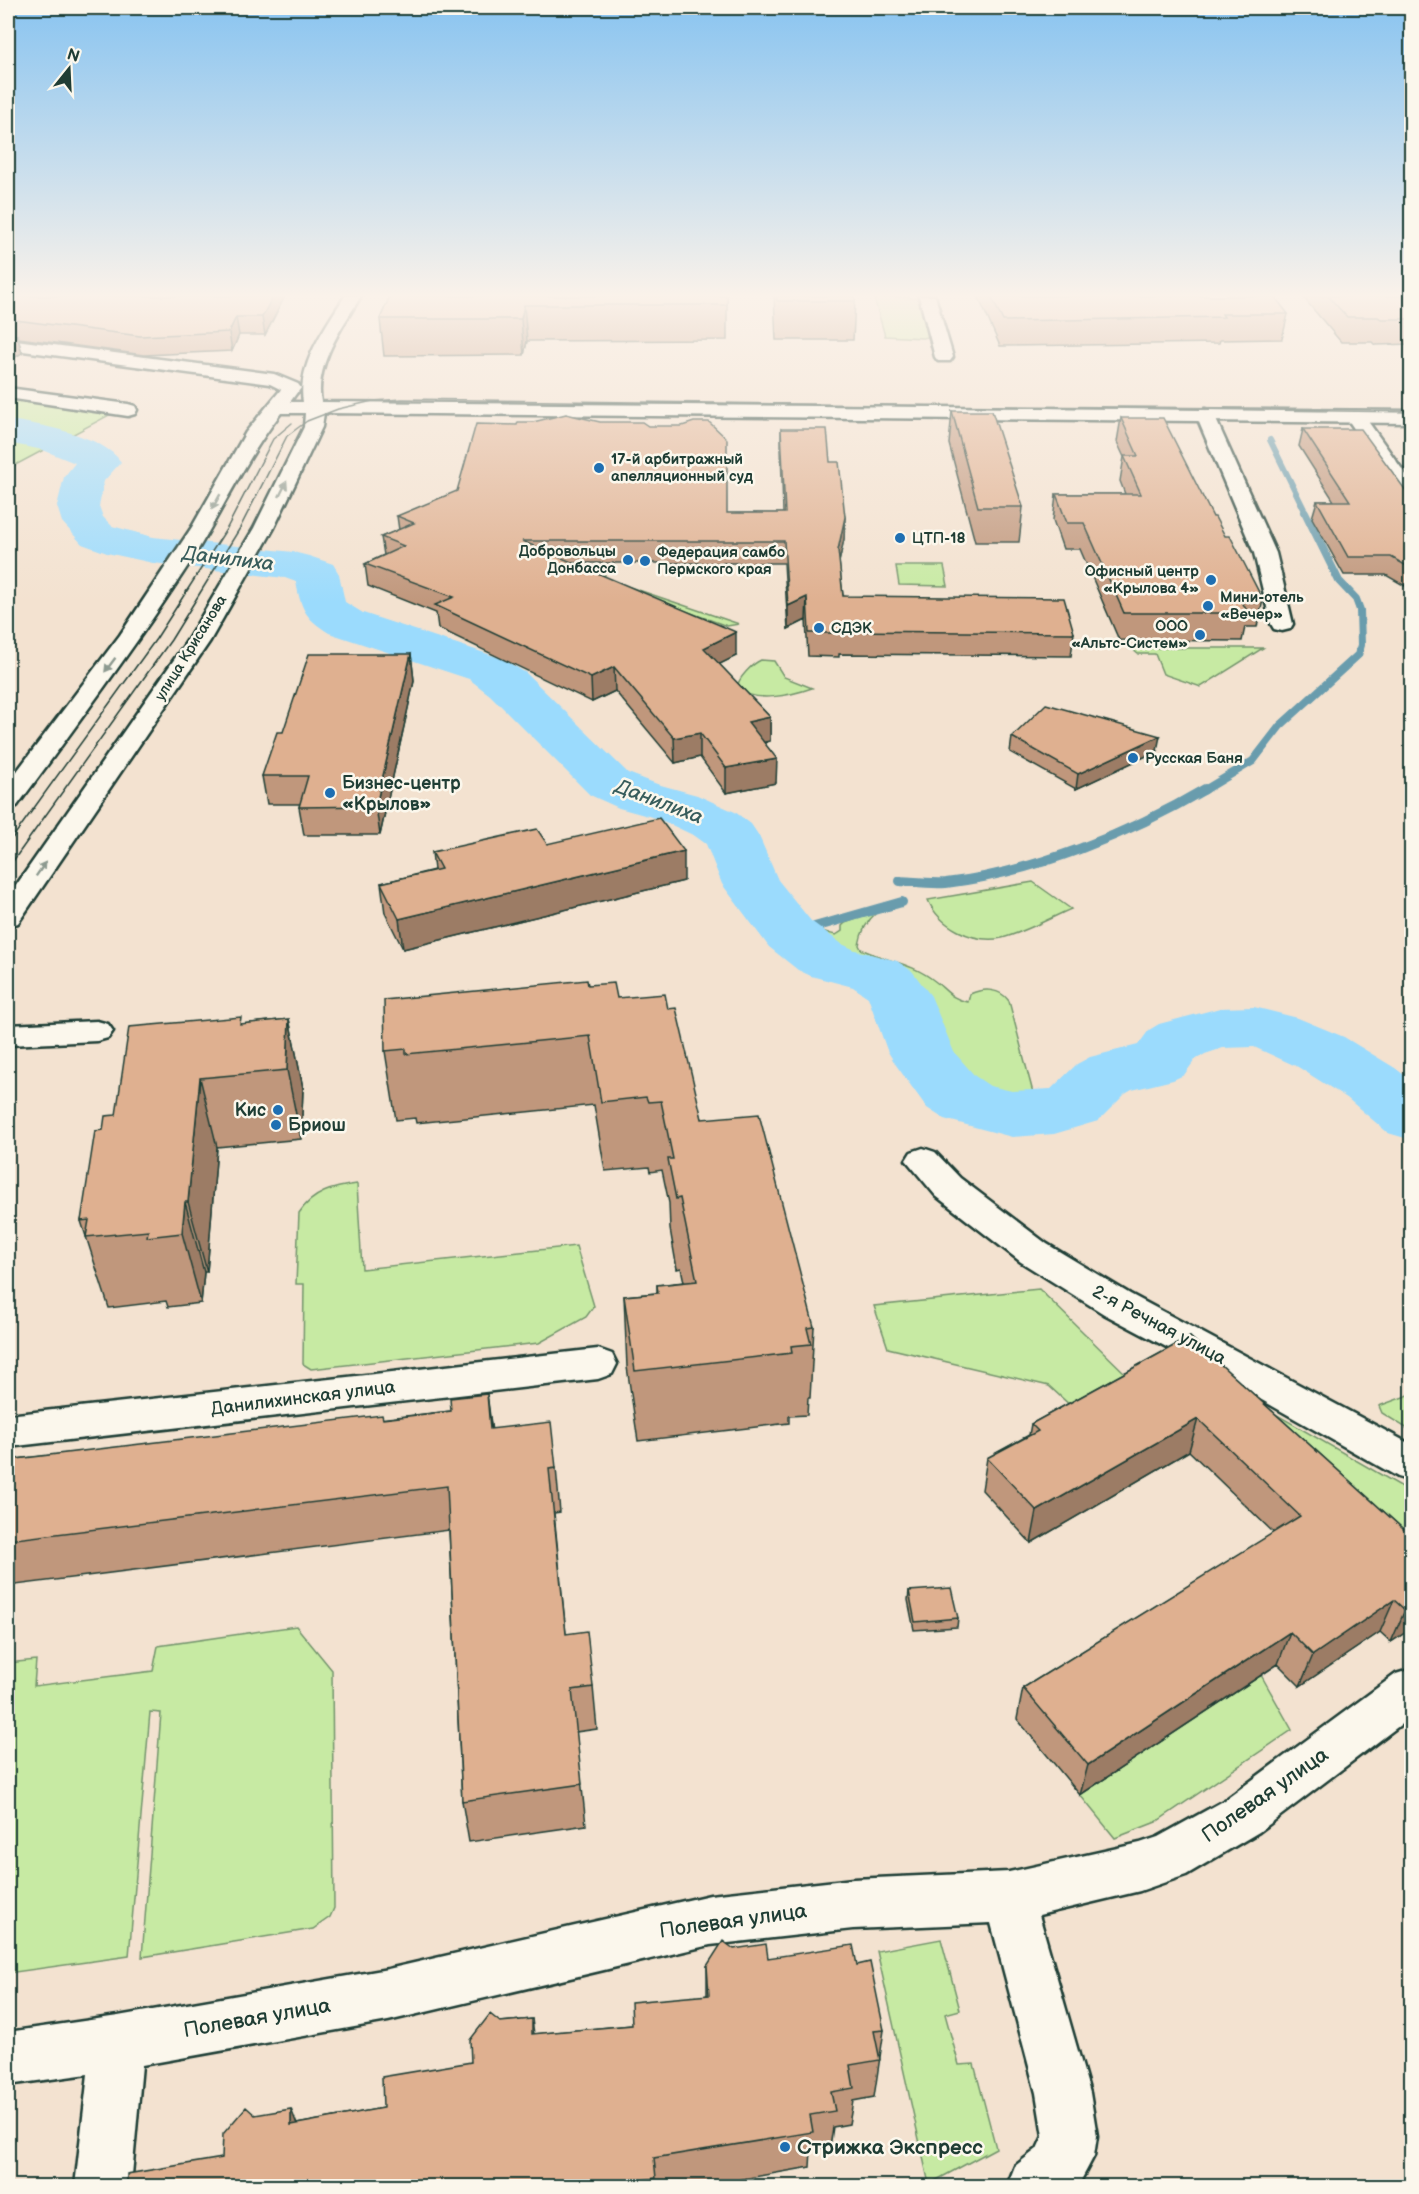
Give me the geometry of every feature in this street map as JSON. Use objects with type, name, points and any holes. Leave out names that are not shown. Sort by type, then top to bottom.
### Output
[{"type":"main road","points":[[46,398],[128,410]]},
{"type":"main road","name":"улица Крисанова","points":[[8,800],[129,639],[202,527],[244,450],[283,398]]},
{"type":"main road","name":"улица Крисанова","points":[[8,917],[198,641],[264,528],[313,427],[315,408],[313,398]]},
{"type":"main road","points":[[1035,398],[1412,404]]},
{"type":"main road","points":[[275,407],[1412,417]]},
{"type":"main road","points":[[1205,415],[1265,553],[1282,624]]},
{"type":"main road","points":[[1354,417],[1412,498]]},
{"type":"main road","points":[[8,1035],[97,1031]]},
{"type":"main road","name":"2-я Речная улица","points":[[923,1160],[948,1187],[1034,1253],[1117,1304],[1412,1465]]},
{"type":"main road","name":"Данилихинская улица","points":[[8,1431],[598,1364]]},
{"type":"main road","name":"Полевая улица","points":[[8,2059],[118,2043],[388,1995],[711,1920],[853,1904],[1009,1897],[1140,1867],[1169,1858],[1242,1816],[1412,1689]]},
{"type":"main road","points":[[1009,1897],[1063,2093],[1070,2136],[1066,2156],[1035,2187]]},
{"type":"main road","points":[[103,2187],[118,2043]]},
{"type":"green space","points":[[8,398],[115,412],[8,469]]},
{"type":"green space","points":[[896,566],[944,566],[948,586],[899,585]]},
{"type":"green space","points":[[582,567],[605,575],[603,578],[739,624],[727,626],[580,573]]},
{"type":"green space","points":[[1131,648],[1263,648],[1201,687],[1163,674],[1155,654],[1138,654]]},
{"type":"green space","points":[[761,660],[774,661],[784,677],[812,688],[773,697],[744,693],[737,688],[740,680]]},
{"type":"green space","points":[[1033,882],[1071,909],[1002,938],[980,938],[958,931],[940,918],[928,900]]},
{"type":"green space","points":[[877,912],[863,931],[859,945],[861,949],[918,970],[954,997],[963,1001],[968,1002],[970,994],[991,990],[1001,994],[1009,1001],[1037,1108],[1024,1111],[984,1103],[958,1089],[947,1080],[931,1057],[901,989],[892,980],[879,973],[819,953],[808,946],[802,937],[816,930],[836,935],[842,931],[845,923]]},
{"type":"green space","points":[[357,1184],[362,1269],[576,1246],[594,1306],[586,1317],[539,1343],[311,1369],[303,1364],[304,1284],[296,1284],[299,1213],[317,1195]]},
{"type":"green space","points":[[1039,1289],[1129,1377],[1072,1407],[1049,1386],[888,1348],[874,1306]]},
{"type":"green space","points":[[1220,1382],[1411,1492],[1411,1539]]},
{"type":"green space","points":[[1411,1389],[1411,1431],[1382,1413],[1379,1406],[1409,1395]]},
{"type":"green space","points":[[296,1626],[332,1670],[334,1908],[330,1917],[313,1929],[142,1957],[161,1713],[150,1712],[129,1956],[8,1973],[8,1663],[36,1660],[34,1686],[153,1671],[158,1646]]},
{"type":"green space","points":[[1261,1675],[1292,1730],[1156,1822],[1115,1838],[1080,1795]]},
{"type":"green space","points":[[941,1939],[960,2010],[945,2014],[959,2065],[974,2064],[996,2148],[929,2184],[877,1951]]},
{"type":"building","points":[[952,411],[992,411],[1023,507],[978,507]]},
{"type":"building","points":[[566,414],[600,422],[642,422],[648,426],[682,426],[694,422],[709,422],[727,439],[727,513],[785,513],[781,429],[827,429],[830,462],[839,462],[845,517],[838,550],[843,596],[1064,598],[1074,633],[840,631],[840,633],[809,633],[807,597],[788,606],[784,541],[522,541],[736,632],[704,648],[770,717],[748,722],[777,759],[726,768],[700,733],[674,738],[614,667],[591,678],[435,605],[454,597],[365,564],[404,546],[381,537],[414,523],[397,516],[457,491],[476,424],[517,425],[518,422],[533,422]]},
{"type":"building","points":[[1121,418],[1163,418],[1213,517],[1225,536],[1230,536],[1263,600],[1241,600],[1248,613],[1124,613],[1084,523],[1067,523],[1056,494],[1141,494],[1124,456],[1138,456]]},
{"type":"building","points":[[1303,429],[1361,429],[1412,499],[1412,569],[1391,557],[1348,557],[1317,501],[1350,501]]},
{"type":"building","points":[[309,654],[411,654],[376,806],[299,807],[308,776],[262,776],[277,732],[283,732]]},
{"type":"building","points":[[1046,704],[1160,736],[1078,774],[1012,737]]},
{"type":"building","points":[[659,818],[684,851],[399,919],[381,883],[441,869],[432,852],[537,829],[547,844]]},
{"type":"building","points":[[587,980],[588,985],[614,983],[617,998],[665,994],[668,1009],[676,1008],[702,1119],[759,1114],[814,1327],[807,1328],[811,1344],[791,1346],[792,1353],[635,1371],[624,1296],[658,1293],[657,1285],[697,1281],[680,1198],[676,1199],[668,1159],[673,1159],[661,1101],[648,1102],[646,1097],[601,1102],[590,1036],[406,1054],[406,1049],[385,1051],[384,1000]]},
{"type":"building","points":[[241,1017],[240,1024],[289,1019],[287,1070],[200,1078],[188,1202],[185,1202],[182,1233],[147,1237],[148,1231],[86,1237],[89,1220],[81,1221],[95,1131],[103,1130],[105,1116],[116,1115],[129,1027]]},
{"type":"building","points":[[1190,1337],[1412,1537],[1412,1606],[1405,1610],[1394,1600],[1313,1655],[1290,1632],[1088,1765],[1023,1688],[1300,1516],[1198,1419],[1037,1511],[987,1458],[1038,1431],[1031,1424]]},
{"type":"building","points":[[487,1394],[490,1429],[551,1422],[556,1468],[549,1469],[566,1634],[587,1631],[593,1687],[572,1690],[582,1784],[462,1801],[447,1486],[8,1540],[8,1460],[382,1415],[383,1419],[451,1411],[450,1398]]},
{"type":"building","points":[[951,1588],[958,1618],[915,1622],[909,1591]]},
{"type":"building","points":[[723,1941],[734,1949],[766,1944],[768,1958],[853,1945],[857,1965],[870,1962],[884,2030],[874,2031],[880,2060],[850,2065],[854,2088],[831,2092],[835,2111],[810,2115],[813,2132],[654,2158],[656,2178],[628,2182],[628,2187],[127,2187],[127,2174],[222,2158],[223,2134],[246,2107],[255,2115],[291,2109],[291,2125],[383,2108],[382,2077],[471,2062],[470,2040],[490,2014],[500,2022],[532,2019],[532,2034],[632,2025],[631,2002],[709,1995],[707,1966]]},
{"type":"waterway","name":"Данилиха","points":[[8,432],[56,442],[83,452],[101,462],[84,477],[78,506],[83,522],[97,535],[122,544],[153,550],[293,565],[317,574],[325,607],[336,617],[346,623],[486,669],[508,684],[609,784],[638,796],[678,807],[715,824],[731,836],[751,884],[790,934],[803,946],[833,963],[875,974],[890,984],[899,996],[920,1050],[929,1065],[951,1092],[968,1103],[1012,1114],[1054,1111],[1074,1105],[1101,1079],[1113,1072],[1150,1065],[1161,1060],[1172,1045],[1182,1039],[1220,1028],[1254,1027],[1275,1032],[1321,1052],[1371,1083],[1412,1117]]},
{"type":"waterway","points":[[1270,440],[1306,513]]},
{"type":"waterway","points":[[1203,791],[1253,761],[1280,726],[1358,655],[1361,645],[1360,610],[1356,599],[1339,581],[1305,512]]},
{"type":"waterway","points":[[900,881],[946,883],[979,878],[1046,860],[1080,849],[1145,821],[1205,789]]},
{"type":"waterway","points":[[790,934],[902,902]]},
{"type":"tram line","points":[[8,868],[171,640],[240,528],[287,436],[307,421],[338,409],[373,401],[402,399],[1412,412]]},
{"type":"tram line","points":[[8,844],[156,639],[227,528],[273,439],[292,423]]},
{"type":"place","name":"17-й арбитражный апелляционный суд","points":[[599,468]]},
{"type":"place","name":"ЦТП-18","points":[[900,538]]},
{"type":"place","name":"Добровольцы Донбасса","points":[[628,560]]},
{"type":"place","name":"Федерация самбо Пермского края","points":[[645,561]]},
{"type":"place","name":"Офисный центр «Крылова 4»","points":[[1211,580]]},
{"type":"place","name":"Мини-отель «Вечер»","points":[[1208,606]]},
{"type":"place","name":"СДЭК","points":[[819,628]]},
{"type":"place","name":"ООО «Альтс-Систем»","points":[[1200,635]]},
{"type":"place","name":"Русская Баня","points":[[1133,758]]},
{"type":"place","name":"Бизнес-центр «Крылов»","points":[[330,793]]},
{"type":"place","name":"Кис","points":[[278,1110]]},
{"type":"place","name":"Бриош","points":[[276,1125]]},
{"type":"place","name":"Стрижка Экспресс","points":[[785,2147]]}]
